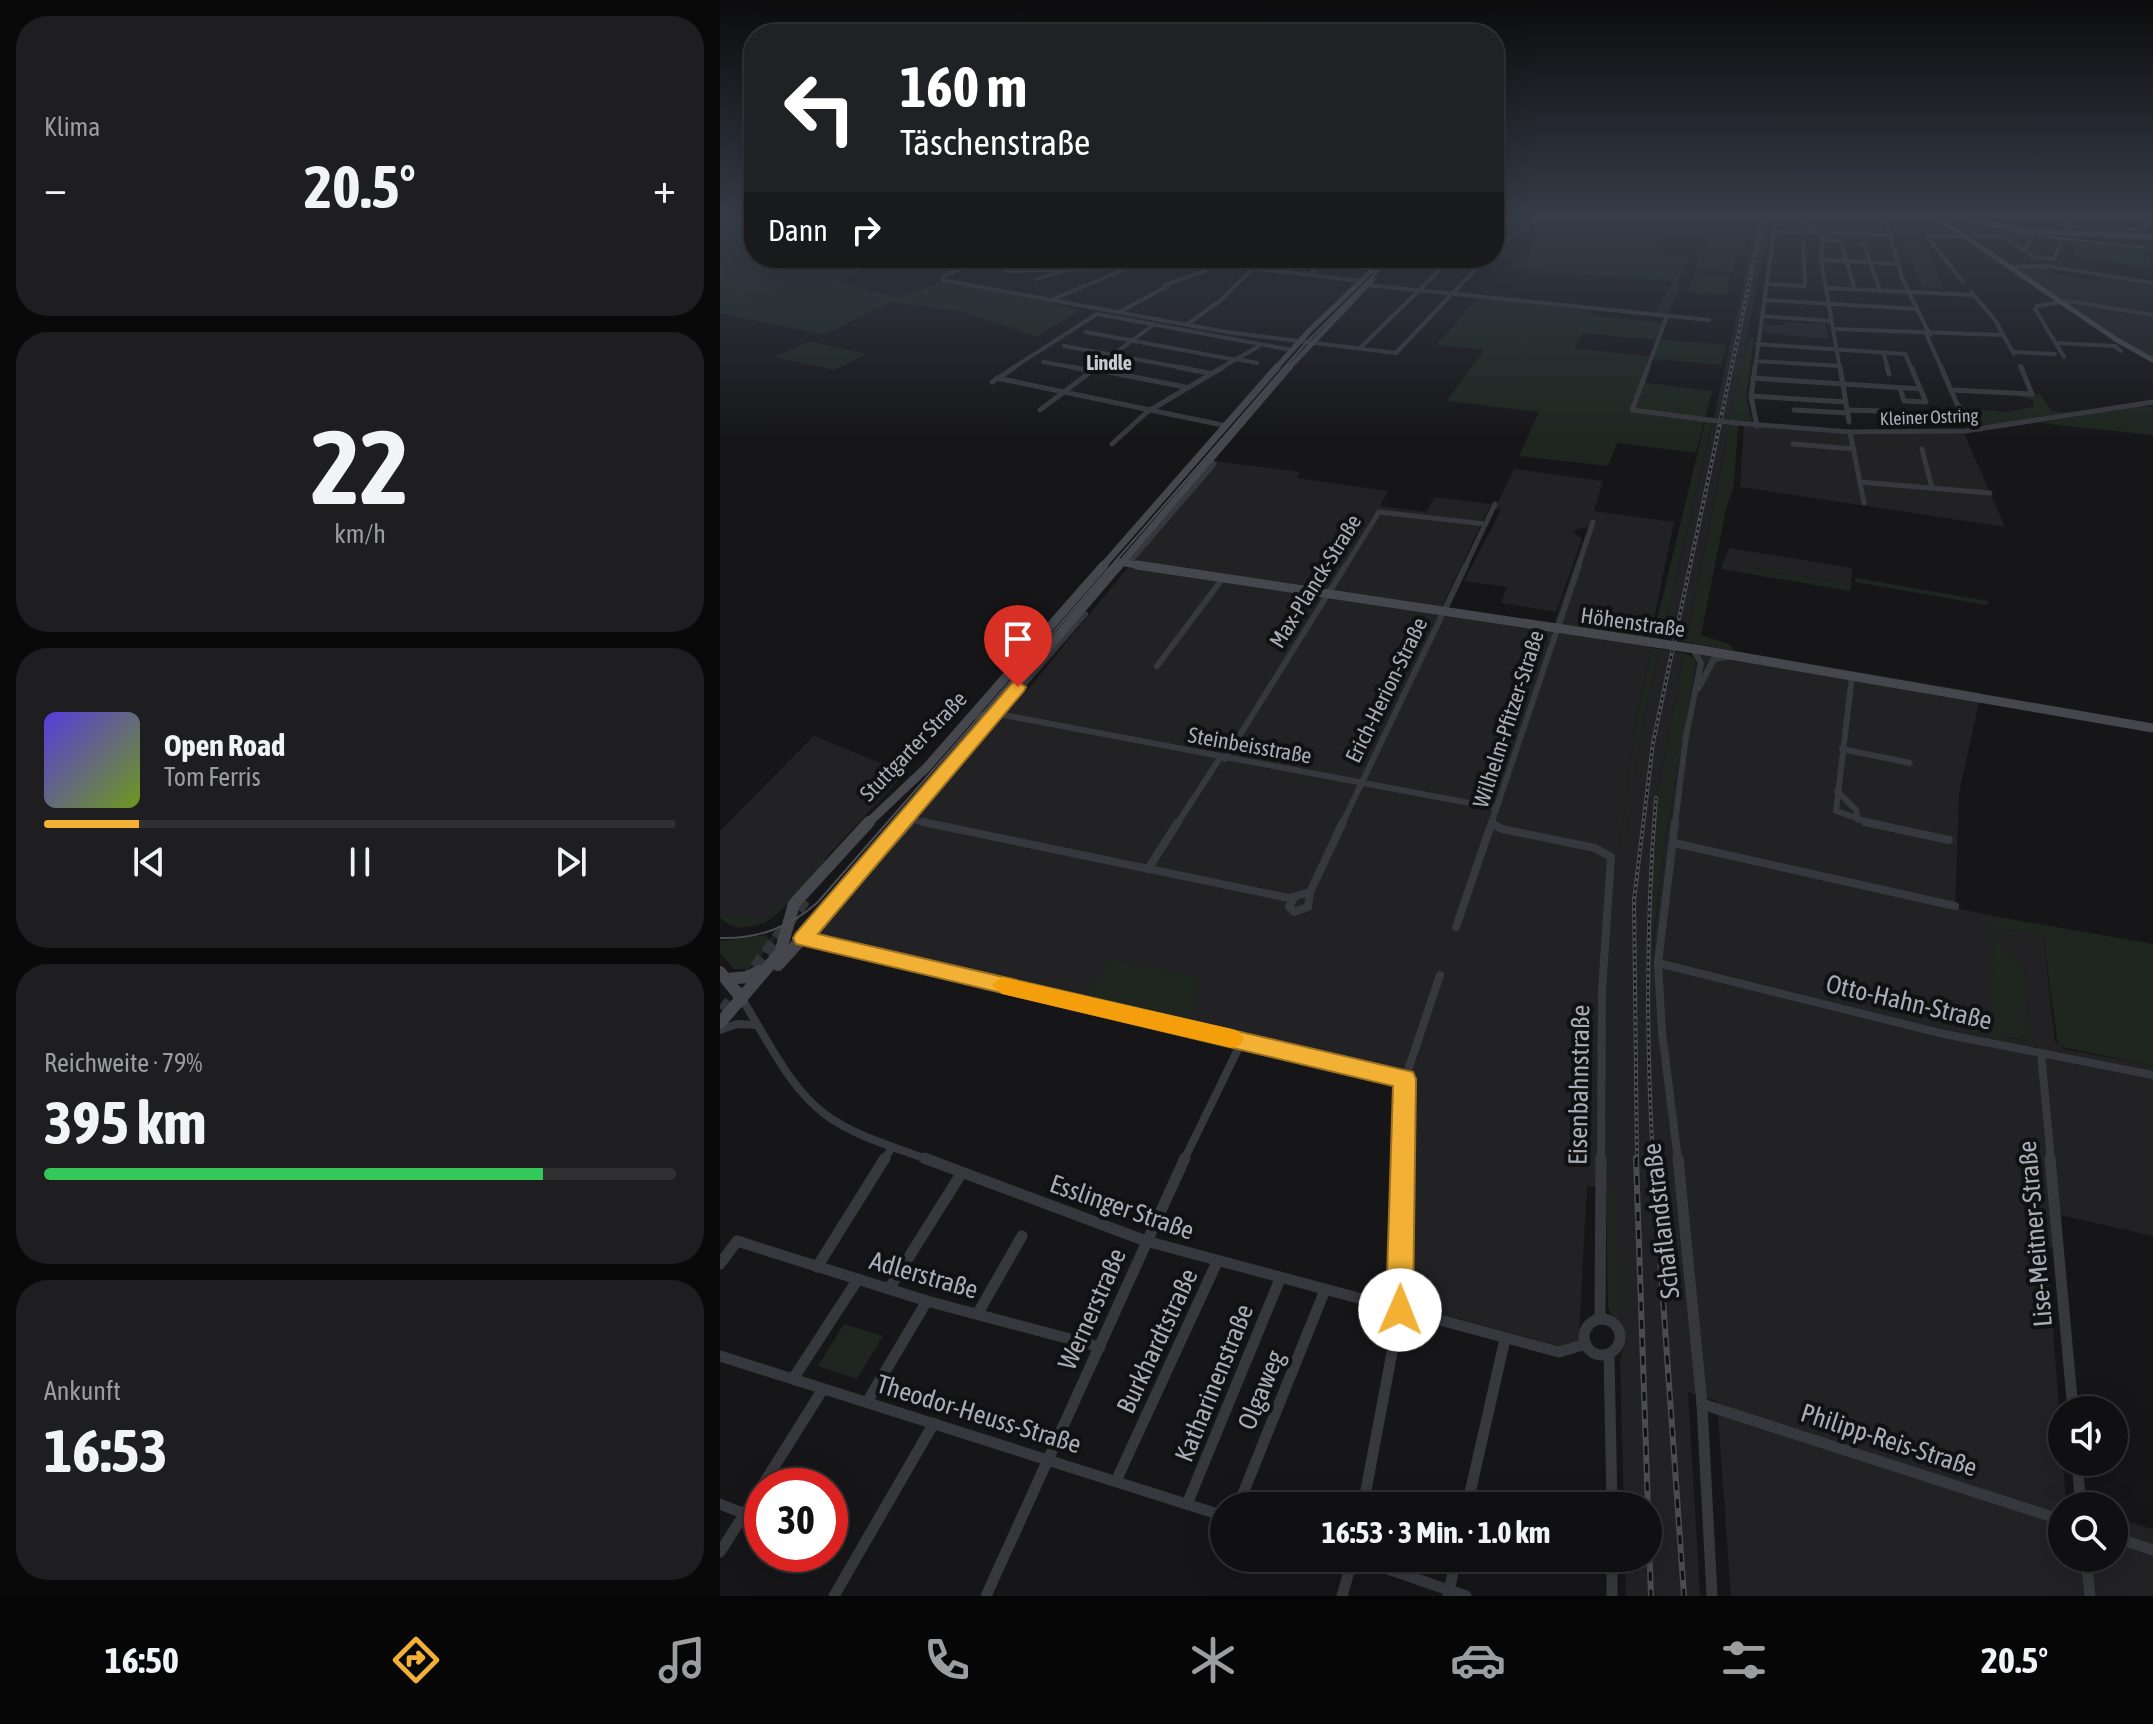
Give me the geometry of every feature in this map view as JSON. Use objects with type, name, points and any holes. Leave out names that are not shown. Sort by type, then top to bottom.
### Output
[{"type":"main road","name":"Stuttgarter Straße","points":[[742,999],[785,944],[794,904],[885,804],[927,767],[1299,342],[1355,291]]},
{"type":"main road","name":"Stuttgarter Straße","points":[[720,1023],[817,923],[908,819],[947,772],[988,714],[1007,703],[1053,642],[1125,563],[1356,291]]},
{"type":"main road","points":[[2048,291],[2153,360]]},
{"type":"main road","points":[[1305,336],[1312,341]]},
{"type":"main road","points":[[1299,342],[1306,348]]},
{"type":"main road","points":[[1117,548],[1125,563]]},
{"type":"main road","points":[[1098,568],[1125,563]]},
{"type":"main road","points":[[1053,642],[1085,614],[1125,563]]},
{"type":"main road","name":"Höhenstraße","points":[[1125,563],[1656,643],[2153,728]]},
{"type":"main road","points":[[805,900],[927,767]]},
{"type":"main road","points":[[823,909],[947,772]]},
{"type":"main road","points":[[788,926],[817,923]]},
{"type":"main road","points":[[788,926],[803,938]]},
{"type":"main road","points":[[723,976],[748,977],[770,964]]},
{"type":"main road","name":"Esslinger Straße","points":[[723,976],[742,999]]},
{"type":"street","points":[[1005,291],[1270,339],[1312,341],[1396,353],[1455,291]]},
{"type":"street","points":[[1051,300],[1071,291]]},
{"type":"street","points":[[1120,312],[1158,291]]},
{"type":"street","points":[[1186,325],[1230,291]]},
{"type":"street","points":[[1360,348],[1418,291]]},
{"type":"street","points":[[1422,291],[1709,320]]},
{"type":"street","points":[[1757,426],[1751,396],[1765,291]]},
{"type":"street","points":[[1827,291],[1849,422]]},
{"type":"street","points":[[1844,291],[1848,305]]},
{"type":"street","points":[[1894,291],[1971,292],[1995,320],[2013,353],[2055,354]]},
{"type":"street","points":[[1909,292],[1951,390],[1965,416],[1981,429]]},
{"type":"street","points":[[1764,300],[1916,309]]},
{"type":"street","points":[[2064,357],[2035,309],[2061,300],[2153,315]]},
{"type":"street","points":[[1227,426],[1066,390],[995,380],[1097,314],[1292,350]]},
{"type":"street","name":"Kleiner Ostring","points":[[1667,316],[1632,410],[1757,426],[1850,432],[1981,429],[2153,402]]},
{"type":"street","points":[[1761,316],[1832,321]]},
{"type":"street","points":[[1040,410],[1153,325]]},
{"type":"street","points":[[1833,329],[2003,335]]},
{"type":"street","points":[[1086,332],[1257,363]]},
{"type":"street","points":[[1112,444],[1151,409],[1270,339]]},
{"type":"street","points":[[2056,343],[2115,346],[2121,351]]},
{"type":"street","points":[[1757,344],[1905,354],[1926,402],[1904,401],[1900,388]]},
{"type":"street","points":[[1064,346],[1115,353],[1208,373]]},
{"type":"street","points":[[1883,352],[1889,374]]},
{"type":"street","points":[[1756,361],[1840,366]]},
{"type":"street","points":[[1043,362],[1185,387]]},
{"type":"street","points":[[1951,390],[2032,394],[2020,366]]},
{"type":"street","points":[[1753,378],[1921,389]]},
{"type":"street","points":[[1751,396],[1846,402]]},
{"type":"street","points":[[1794,410],[1882,411]]},
{"type":"street","points":[[1850,432],[1864,503]]},
{"type":"street","points":[[1793,444],[1854,449]]},
{"type":"street","points":[[1922,449],[1932,488]]},
{"type":"street","points":[[1860,482],[1990,493]]},
{"type":"street","name":"Erich-Herion-Straße","points":[[1310,892],[1495,504]]},
{"type":"street","name":"Max-Planck-Straße","points":[[1148,869],[1379,512],[1485,524]]},
{"type":"street","name":"Wilhelm-Pfitzer-Straße","points":[[1456,927],[1593,522]]},
{"type":"street","points":[[1157,666],[1223,578]]},
{"type":"street","name":"Stuttgarter Straße","points":[[1007,703],[1085,614]]},
{"type":"street","name":"Schaflandstraße","points":[[1693,702],[1709,657],[1699,652],[1658,963],[1702,1404],[1712,1596]]},
{"type":"street","name":"Schaflandstraße","points":[[1700,684],[1718,657],[1755,659]]},
{"type":"street","points":[[1852,676],[1836,811],[1858,820],[1949,840]]},
{"type":"street","points":[[969,717],[988,714],[985,699]]},
{"type":"street","name":"Steinbeisstraße","points":[[988,714],[1496,808]]},
{"type":"street","points":[[1842,749],[1910,763]]},
{"type":"street","points":[[1837,791],[1856,810],[1858,820]]},
{"type":"street","points":[[908,819],[1292,898],[1310,892]]},
{"type":"street","name":"Eisenbahnstraße","points":[[1493,824],[1502,829],[1608,853],[1611,862],[1602,990],[1600,1319],[1586,1327],[1586,1344]]},
{"type":"street","points":[[1674,843],[1955,906]]},
{"type":"street","points":[[1292,898],[1290,910],[1305,910],[1310,892]]},
{"type":"street","points":[[803,938],[1405,1079]]},
{"type":"street","name":"Otto-Hahn-Straße","points":[[1658,963],[1944,1034],[2153,1075]]},
{"type":"street","points":[[1366,1492],[1400,1310],[1405,1079],[1440,975]]},
{"type":"street","name":"Esslinger Straße","points":[[742,999],[794,1082],[824,1114],[851,1130],[892,1147],[1146,1241],[1217,1262],[1559,1352],[1586,1344]]},
{"type":"street","points":[[720,1030],[737,1024],[757,1025]]},
{"type":"street","name":"Wernerstraße","points":[[986,1596],[1146,1241],[1242,1041]]},
{"type":"street","name":"Lise-Meitner-Straße","points":[[2041,1053],[2072,1396]]},
{"type":"street","points":[[817,1267],[892,1147]]},
{"type":"street","points":[[890,1287],[961,1174]]},
{"type":"street","points":[[978,1313],[1022,1236]]},
{"type":"street","name":"Adlerstraße","points":[[720,1264],[737,1241],[927,1301],[1100,1347]]},
{"type":"street","name":"Burkhardtstraße","points":[[1116,1481],[1217,1262]]},
{"type":"street","points":[[793,1379],[858,1279]]},
{"type":"street","name":"Katharinenstraße","points":[[1187,1504],[1280,1279]]},
{"type":"street","name":"Olgaweg","points":[[1244,1492],[1325,1290]]},
{"type":"street","points":[[867,1402],[927,1301]]},
{"type":"street","points":[[1586,1344],[1593,1352],[1609,1354],[1617,1348],[1619,1337],[1611,1322],[1600,1319]]},
{"type":"street","points":[[1470,1492],[1505,1339]]},
{"type":"street","points":[[1609,1354],[1612,1492]]},
{"type":"street","name":"Theodor-Heuss-Straße","points":[[720,1356],[1050,1458],[1210,1511]]},
{"type":"street","points":[[773,1468],[823,1389]]},
{"type":"street","name":"Philipp-Reis-Straße","points":[[1702,1404],[2048,1515]]},
{"type":"street","points":[[834,1596],[934,1423]]},
{"type":"street","points":[[720,1504],[744,1514]]},
{"type":"street","points":[[720,1552],[744,1516]]},
{"type":"street","points":[[2128,1542],[2153,1550]]},
{"type":"street","points":[[1342,1596],[1350,1572]]},
{"type":"street","points":[[1392,1572],[1466,1596]]},
{"type":"street","points":[[1449,1593],[1453,1572]]},
{"type":"street","points":[[1612,1572],[1612,1596]]},
{"type":"street","points":[[2087,1572],[2090,1596]]},
{"type":"shaded area","points":[[720,291],[875,291],[899,298],[916,291],[999,291],[1081,310],[1036,337],[964,312],[891,302],[823,335],[720,313]]},
{"type":"shaded area","points":[[1667,291],[1679,291],[1665,315],[1655,314]]},
{"type":"shaded area","points":[[1688,291],[1727,291],[1726,295]]},
{"type":"shaded area","points":[[1742,291],[1756,291],[1729,420],[1714,418]]},
{"type":"shaded area","points":[[2049,291],[2153,291],[2153,358],[2123,342]]},
{"type":"shaded area","points":[[1478,298],[1591,310],[1590,315],[1662,323],[1655,340],[1583,333],[1574,348],[1649,356],[1640,382],[1712,391],[1696,453],[1617,443],[1608,466],[1519,456],[1539,412],[1447,401],[1484,350],[1436,345]]},
{"type":"shaded area","points":[[1784,322],[1825,324],[1828,339],[1763,333],[1764,324],[1784,325]]},
{"type":"shaded area","points":[[1748,337],[1754,338],[1746,399],[1752,421],[1729,420]]},
{"type":"shaded area","points":[[1660,339],[1726,345],[1721,365],[1653,359]]},
{"type":"shaded area","points":[[810,341],[866,354],[834,370],[775,357]]},
{"type":"shaded area","points":[[2041,395],[2052,411],[2076,413],[1984,427],[1963,408],[2008,412],[2034,406],[2033,400],[2018,396]]},
{"type":"shaded area","points":[[2142,405],[2153,407],[2153,435],[2040,423]]},
{"type":"shaded area","points":[[1705,422],[1712,423],[1662,638],[1653,637]]},
{"type":"shaded area","points":[[1712,423],[1730,425],[1686,642],[1662,638]]},
{"type":"shaded area","points":[[1730,425],[1738,425],[1734,485],[1726,509],[1701,635],[1729,644],[1735,651],[1686,642]]},
{"type":"shaded area","points":[[1744,426],[1854,435],[1964,433],[2005,527],[1740,487]]},
{"type":"shaded area","points":[[1215,461],[1300,472],[1297,478],[1388,491],[1380,506],[1426,512],[1435,497],[1491,504],[1441,608],[1554,624],[1588,527],[1575,530],[1574,533],[1582,539],[1556,612],[1501,603],[1507,587],[1464,581],[1501,510],[1495,509],[1514,469],[1603,481],[1594,511],[1674,522],[1650,638],[1652,648],[1636,723],[1620,848],[1623,855],[1639,742],[1659,649],[1684,653],[1658,793],[1651,890],[1653,951],[1663,853],[1700,645],[1981,693],[1959,793],[1955,908],[1993,916],[1993,934],[2010,930],[2043,936],[2055,1042],[2064,1049],[2153,1066],[2153,1236],[2056,1214],[2058,1248],[2047,1247],[2058,1396],[2048,1396],[2048,1476],[2064,1476],[2065,1492],[2048,1492],[2048,1572],[2128,1572],[2128,1522],[2153,1529],[2153,1596],[1731,1596],[1717,1401],[1688,1392],[1700,1596],[1626,1596],[1625,1572],[1662,1572],[1662,1492],[1624,1492],[1620,1358],[1626,1340],[1618,1322],[1617,1188],[1587,1186],[1578,1351],[1395,1302],[1396,1081],[801,942],[1029,688]],"holes":[[[1993,942],[2024,968],[2026,1041],[1999,1036]]]},
{"type":"shaded area","points":[[1729,548],[1852,568],[1851,585],[1741,566],[1738,572],[1721,569]]},
{"type":"shaded area","points":[[1741,566],[1851,585],[1850,591],[1738,572]]},
{"type":"shaded area","points":[[1856,578],[1988,601],[1987,605],[1855,582]]},
{"type":"shaded area","points":[[1652,648],[1659,649],[1639,742],[1623,857],[1620,848],[1636,723]]},
{"type":"shaded area","points":[[1684,653],[1695,658],[1696,665],[1663,853],[1652,952],[1648,955],[1658,793]]},
{"type":"shaded area","points":[[814,736],[905,773],[765,923],[739,928],[730,925],[720,918],[720,831]]},
{"type":"shaded area","points":[[818,858],[826,860],[793,899],[767,921],[753,926],[738,926],[722,919],[731,914],[746,920],[768,919],[821,861]]},
{"type":"shaded area","points":[[1993,916],[2153,944],[2153,1066],[2058,1046],[2043,936],[2010,930],[2003,935],[1993,934]]},
{"type":"shaded area","points":[[767,935],[768,939],[775,936],[774,942],[749,969],[734,969],[720,953],[720,941]]},
{"type":"shaded area","points":[[1993,941],[2001,943],[2024,968],[2029,1041],[1999,1036],[1999,1043],[1991,1041]]},
{"type":"shaded area","points":[[1110,958],[1200,978],[1189,1023],[1084,999]]},
{"type":"shaded area","points":[[1606,1187],[1617,1188],[1618,1322],[1608,1309]]},
{"type":"shaded area","points":[[844,1324],[883,1336],[857,1379],[818,1366]]},
{"type":"tunnel","points":[[723,1011],[805,900]]},
{"type":"tram line","points":[[720,938],[772,930],[795,919],[817,903],[1305,344],[1358,291]]},
{"type":"railway","points":[[1637,1160],[1634,900],[1653,743],[1747,291]]},
{"type":"railway","points":[[1653,1160],[1648,979],[1656,798]]},
{"type":"railway","points":[[1636,1158],[1651,1596]]},
{"type":"railway","points":[[1653,1158],[1684,1596]]},
{"type":"slow traffic","points":[[1002,985],[1232,1039]]},
{"type":"district","name":"Lindle","points":[[1109,362]]},
{"type":"route","points":[[1018,687],[856,880],[803,938],[1405,1079],[1400,1310]]}]
